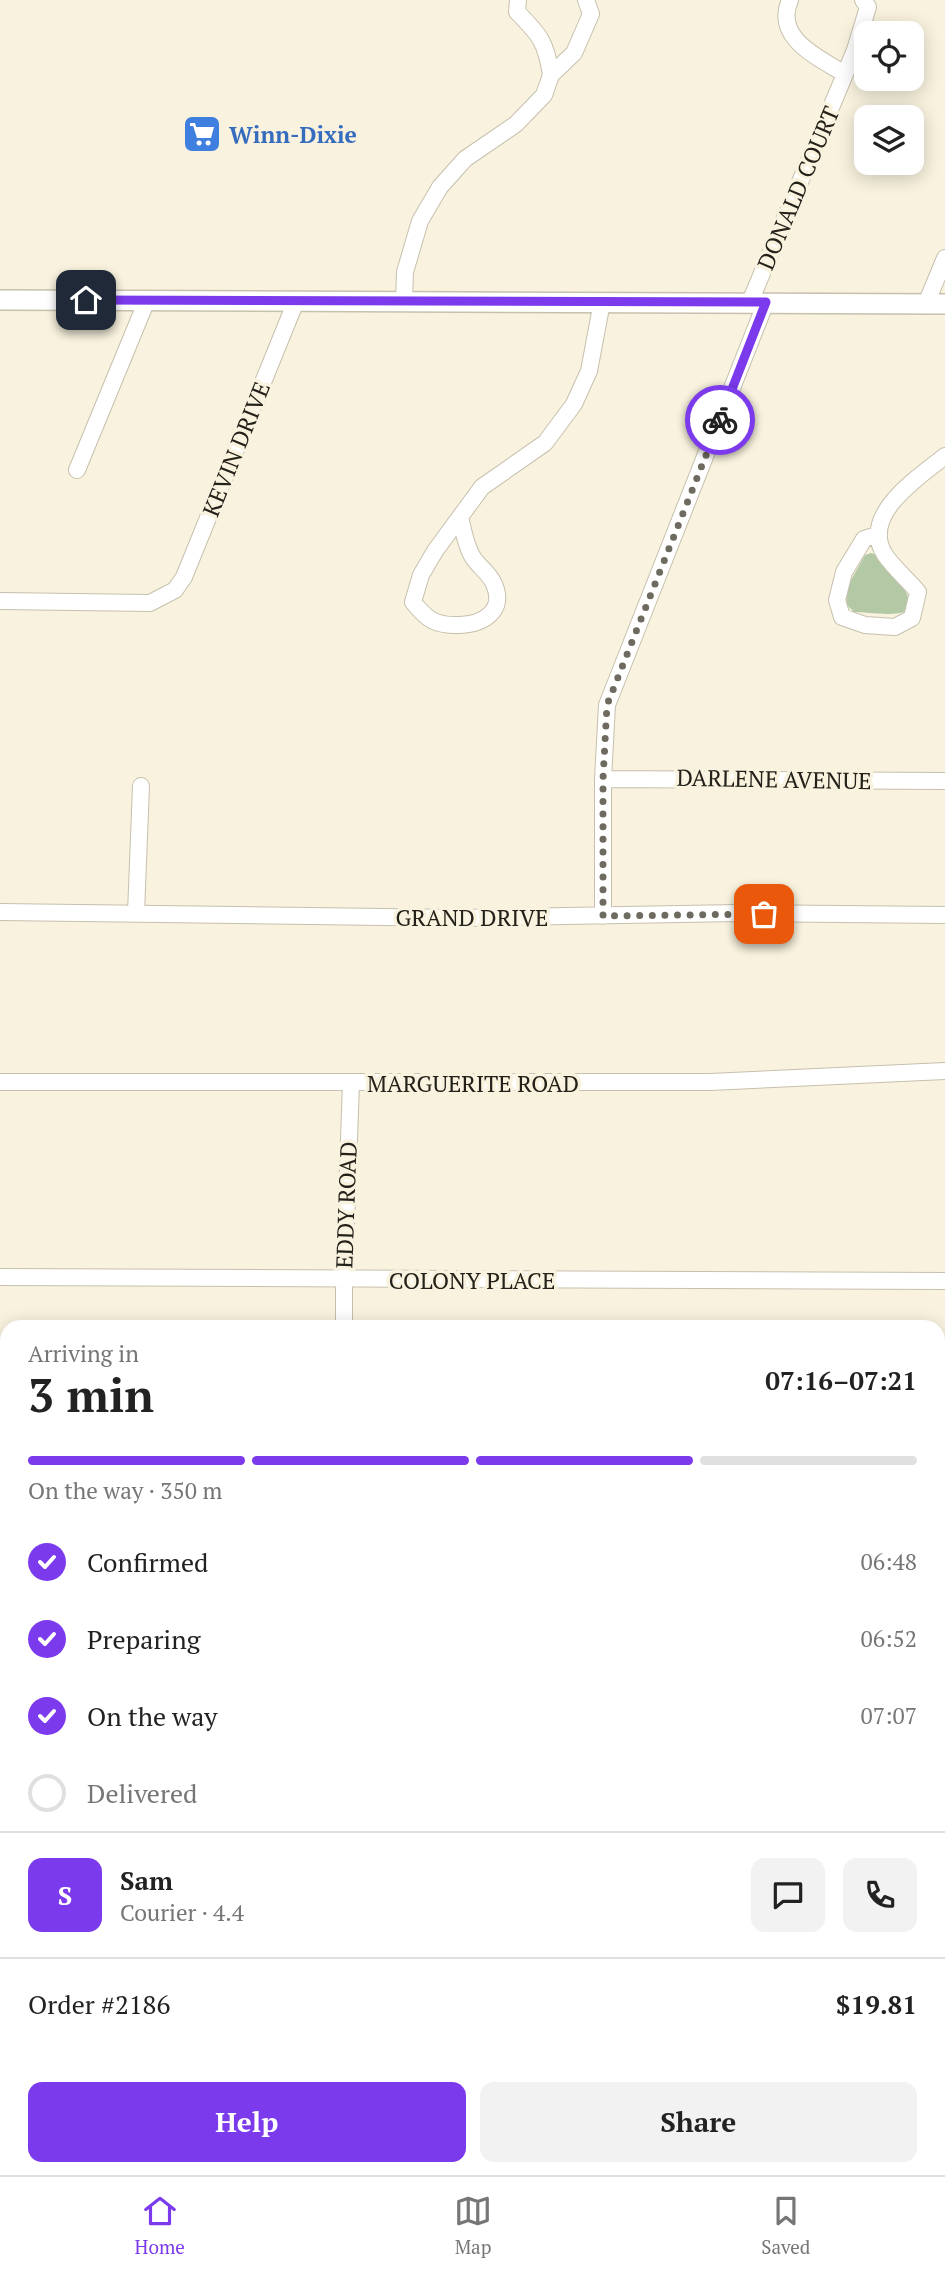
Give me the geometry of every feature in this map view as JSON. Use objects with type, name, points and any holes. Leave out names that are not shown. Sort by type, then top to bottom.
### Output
[{"type":"street","points":[[518,0],[517,12],[537,32],[547,51],[551,75]]},
{"type":"street","points":[[404,302],[405,272],[420,221],[440,187],[465,159],[516,124],[544,95],[551,75],[574,53],[591,14],[586,0]]},
{"type":"street","points":[[790,0],[785,10],[790,36],[809,52],[845,74]]},
{"type":"street","name":"DONALD COURT","points":[[603,916],[603,779],[607,705],[855,50],[868,7],[863,0]]},
{"type":"street","points":[[0,300],[936,304],[945,258]]},
{"type":"street","points":[[77,470],[148,300]]},
{"type":"street","name":"KEVIN DRIVE","points":[[0,601],[150,603],[175,590],[184,577],[296,301]]},
{"type":"street","points":[[460,516],[471,555],[495,584],[497,601],[493,612],[480,622],[438,624],[425,617],[414,602],[421,575],[435,551],[460,516],[482,487],[545,443],[574,404],[589,371],[603,302]]},
{"type":"street","points":[[879,534],[864,539],[844,572],[837,600],[842,617],[865,625],[895,627],[912,618],[918,592],[884,553],[879,534],[881,522],[895,497],[945,456]]},
{"type":"street","name":"DARLENE AVENUE","points":[[603,779],[945,782]]},
{"type":"street","points":[[136,913],[141,786]]},
{"type":"street","name":"GRAND DRIVE","points":[[0,912],[459,919],[738,913],[945,915]]},
{"type":"street","name":"MARGUERITE ROAD","points":[[0,1082],[710,1082],[945,1072]]},
{"type":"street","name":"EDDY ROAD","points":[[344,1320],[351,1083]]},
{"type":"street","name":"COLONY PLACE","points":[[0,1277],[945,1281]]},
{"type":"green space","points":[[865,555],[877,555],[894,574],[905,591],[909,606],[905,611],[888,614],[854,612],[847,605],[846,589]]},
{"type":"way so far","points":[[720,420],[607,705],[603,779],[603,916],[764,914]]},
{"type":"place","name":"Winn-Dixie","points":[[202,134]]},
{"type":"route","points":[[86,300],[766,302],[720,420]]}]
